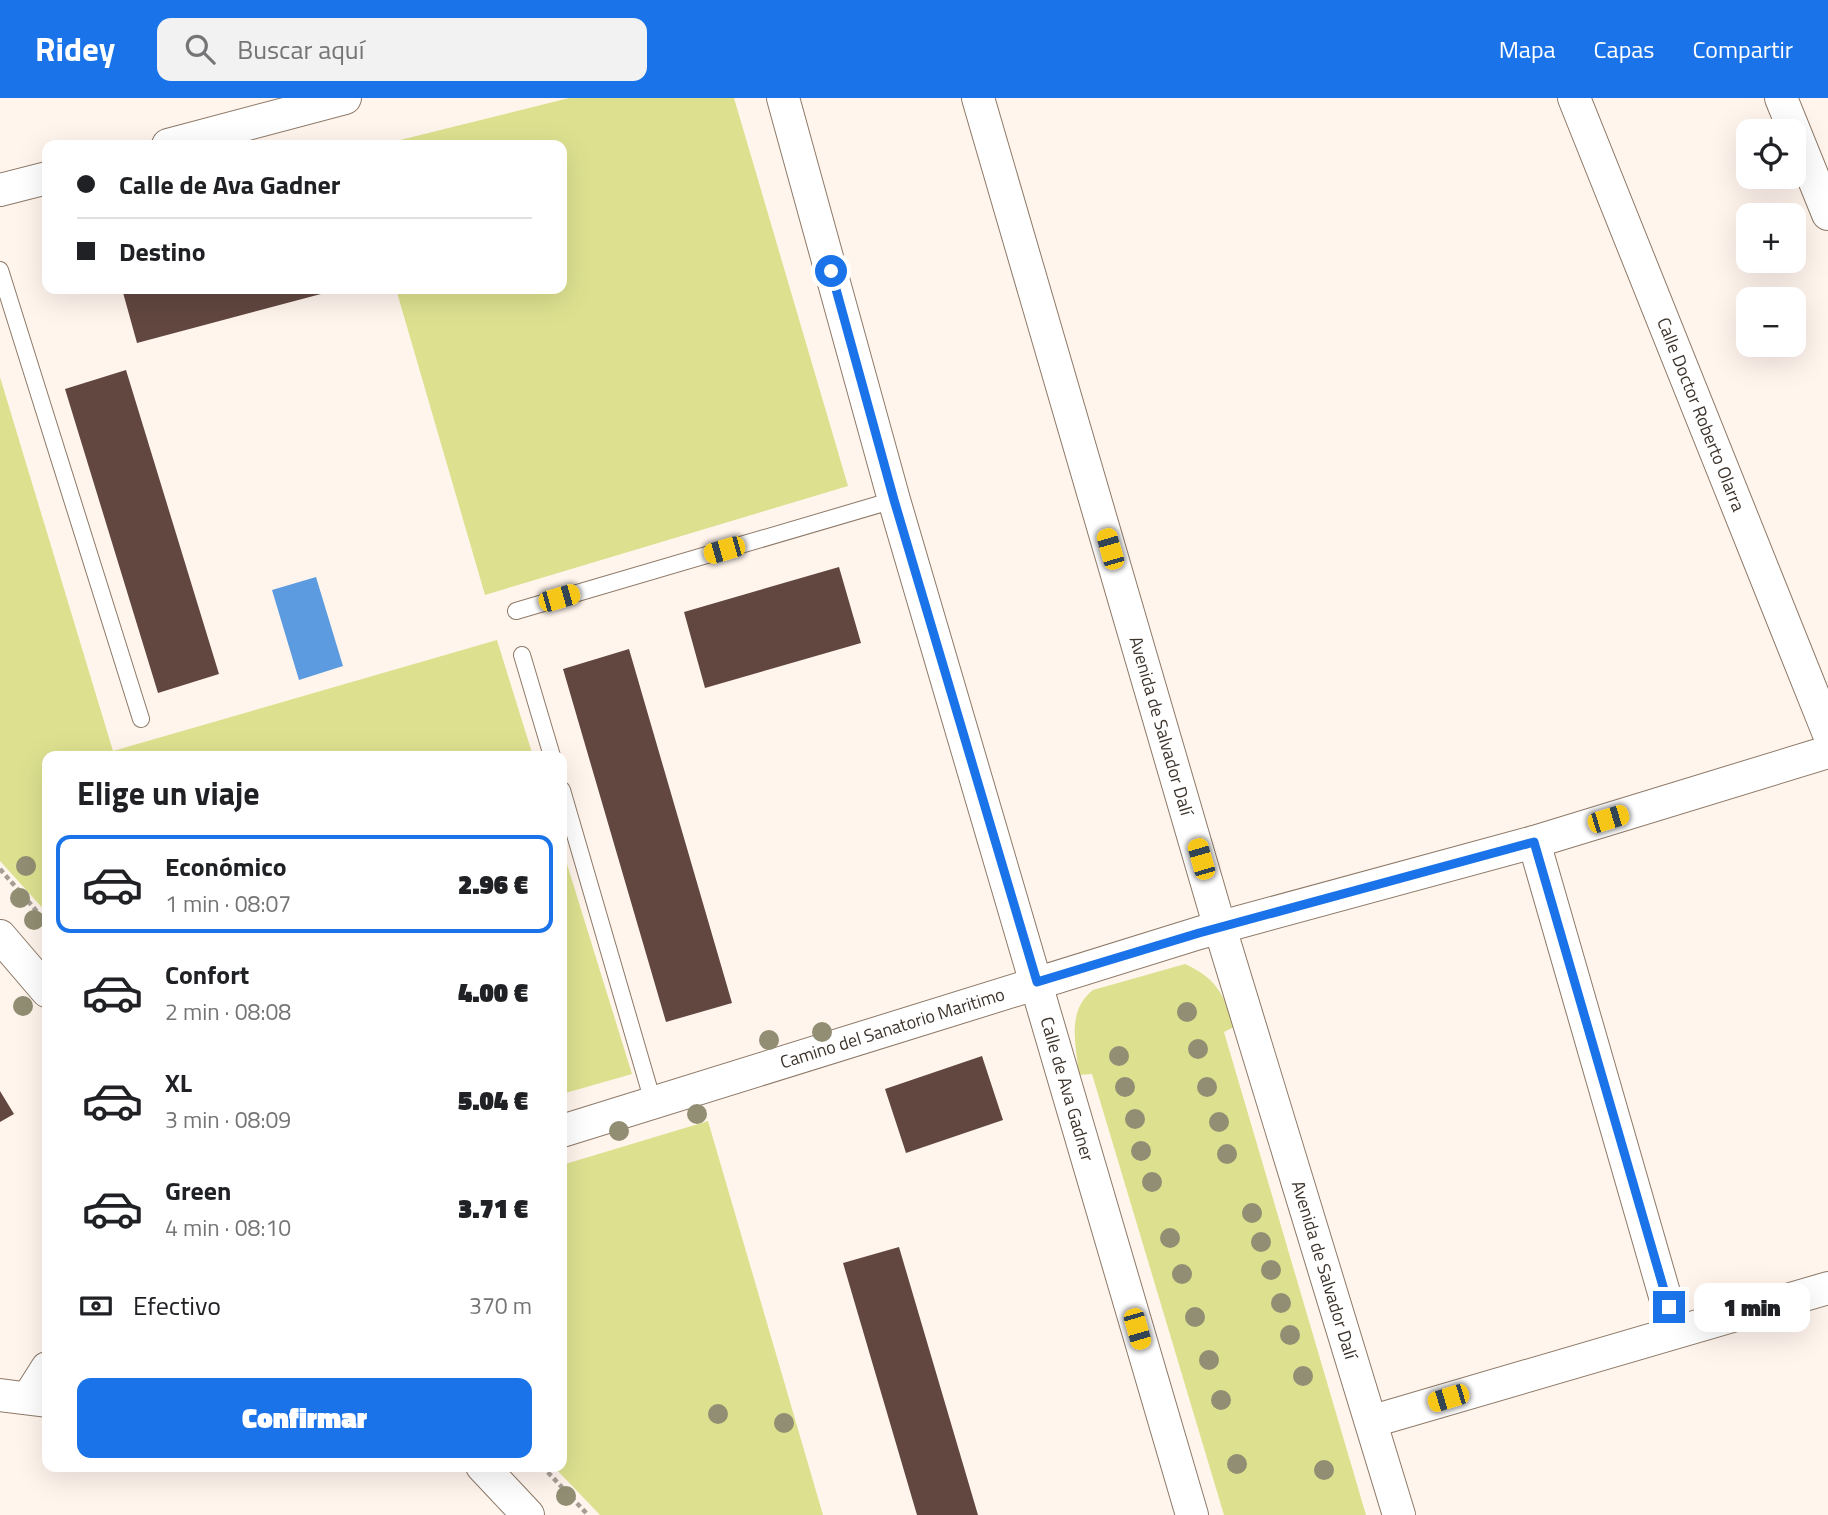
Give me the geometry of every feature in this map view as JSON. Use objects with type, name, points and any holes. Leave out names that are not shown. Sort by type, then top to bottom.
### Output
[{"type":"street","points":[[188,140],[345,98]]},
{"type":"street","name":"Calle de Ava Gadner","points":[[783,98],[894,500],[1192,1515]]},
{"type":"street","name":"Avenida de Salvador Dalí","points":[[978,98],[1220,928],[1373,1421],[1399,1515]]},
{"type":"street","name":"Calle Doctor Roberto Olarra","points":[[1574,98],[1828,732]]},
{"type":"street","points":[[1781,98],[1828,214]]},
{"type":"street","points":[[0,190],[42,179]]},
{"type":"street","name":"Camino del Sanatorio Maritimo","points":[[567,1129],[1037,982],[1220,928],[1534,842],[1828,752]]},
{"type":"street","points":[[1534,842],[1675,1331]]},
{"type":"street","points":[[0,936],[42,985]]},
{"type":"street","points":[[1373,1421],[1828,1288]]},
{"type":"street","points":[[25,1398],[42,1375]]},
{"type":"street","points":[[488,1472],[527,1515]]},
{"type":"lane","points":[[0,270],[141,719]]},
{"type":"lane","points":[[516,611],[894,500]]},
{"type":"lane","points":[[522,655],[551,751]]},
{"type":"lane","points":[[567,807],[653,1102]]},
{"type":"path","points":[[0,869],[42,917]]},
{"type":"path","points":[[548,1472],[587,1515]]},
{"type":"green space","points":[[569,98],[734,98],[848,486],[485,595],[397,294],[567,294],[567,140],[400,140]]},
{"type":"green space","points":[[0,377],[113,751],[42,751],[42,907],[0,861]]},
{"type":"green space","points":[[497,640],[531,751],[113,751]]},
{"type":"green space","points":[[567,864],[632,1074],[567,1093]]},
{"type":"green space","points":[[1185,964],[1205,976],[1218,989],[1236,1026],[1224,1032],[1366,1515],[1224,1515],[1092,1074],[1079,1075],[1075,1029],[1079,1008],[1085,998],[1093,990]]},
{"type":"green space","points":[[708,1121],[823,1515],[600,1515],[559,1472],[567,1472],[567,1163]]},
{"type":"water","points":[[316,577],[343,666],[299,680],[272,590]]},
{"type":"building","points":[[123,294],[321,294],[137,343]]},
{"type":"building","points":[[126,370],[219,674],[158,693],[65,389]]},
{"type":"building","points":[[839,567],[861,643],[705,688],[684,612]]},
{"type":"building","points":[[629,649],[732,1003],[666,1022],[563,669]]},
{"type":"building","points":[[982,1056],[1003,1120],[906,1153],[885,1089]]},
{"type":"building","points":[[0,1091],[14,1114],[0,1122]]},
{"type":"building","points":[[899,1247],[978,1515],[917,1515],[843,1263]]},
{"type":"route","points":[[831,271],[894,500],[1037,982],[1199,933],[1534,842],[1669,1307]]}]
